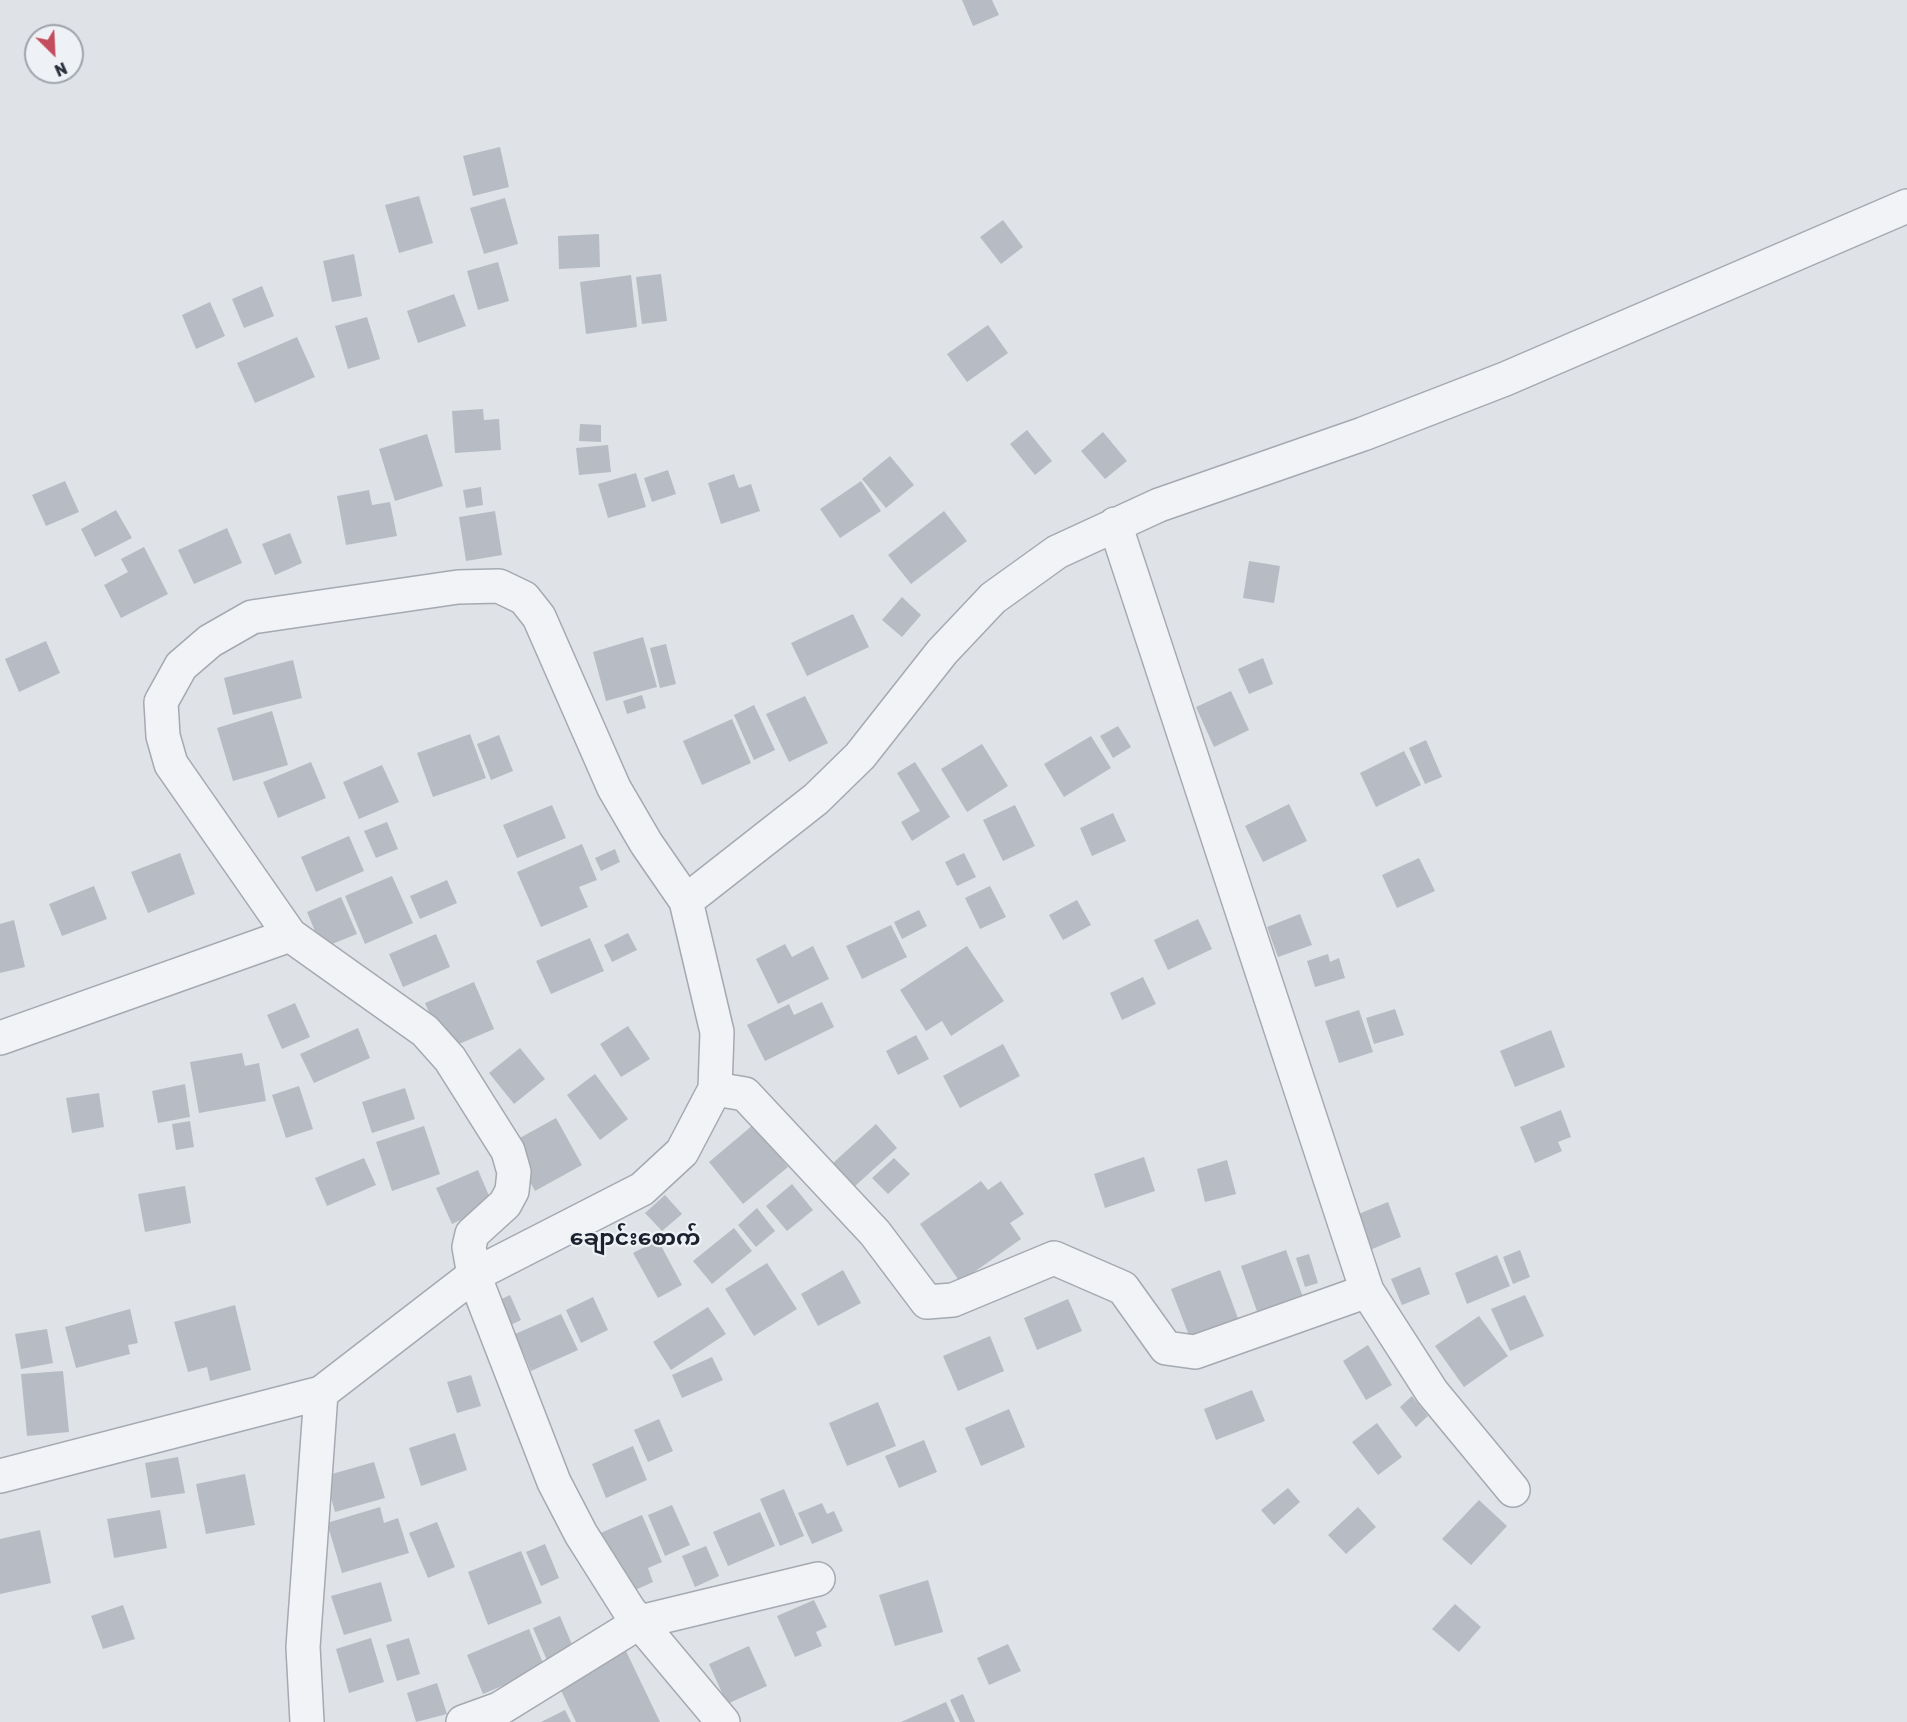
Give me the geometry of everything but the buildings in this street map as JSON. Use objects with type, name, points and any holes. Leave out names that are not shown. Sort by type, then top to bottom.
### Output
[{"type":"street","points":[[686,901],[816,799],[860,756],[942,652],[993,598],[1056,552],[1159,505],[1363,434],[1505,379],[1907,206]]},
{"type":"street","points":[[1115,524],[1367,1291],[1432,1392],[1513,1490]]},
{"type":"street","points":[[0,1476],[321,1393],[474,1275],[642,1189],[682,1152],[714,1089],[717,1032],[686,901],[646,843],[614,788],[539,617],[524,598],[499,586],[458,586],[252,617],[210,641],[181,666],[161,702],[163,736],[171,764],[290,935],[425,1031],[450,1059],[508,1151],[514,1172],[512,1191],[505,1204],[472,1234],[469,1247],[474,1275],[554,1482],[606,1576],[640,1622],[723,1722]]},
{"type":"street","points":[[0,1038],[290,935]]},
{"type":"street","points":[[714,1089],[745,1094],[875,1233],[927,1302],[953,1300],[1054,1257],[1123,1288],[1166,1348],[1195,1352],[1367,1291]]},
{"type":"street","points":[[307,1722],[303,1647],[321,1393]]},
{"type":"street","points":[[463,1722],[499,1709],[640,1622],[818,1579]]},
{"type":"district","name":"ချောင်းစောက်","points":[[635,1239]]}]
